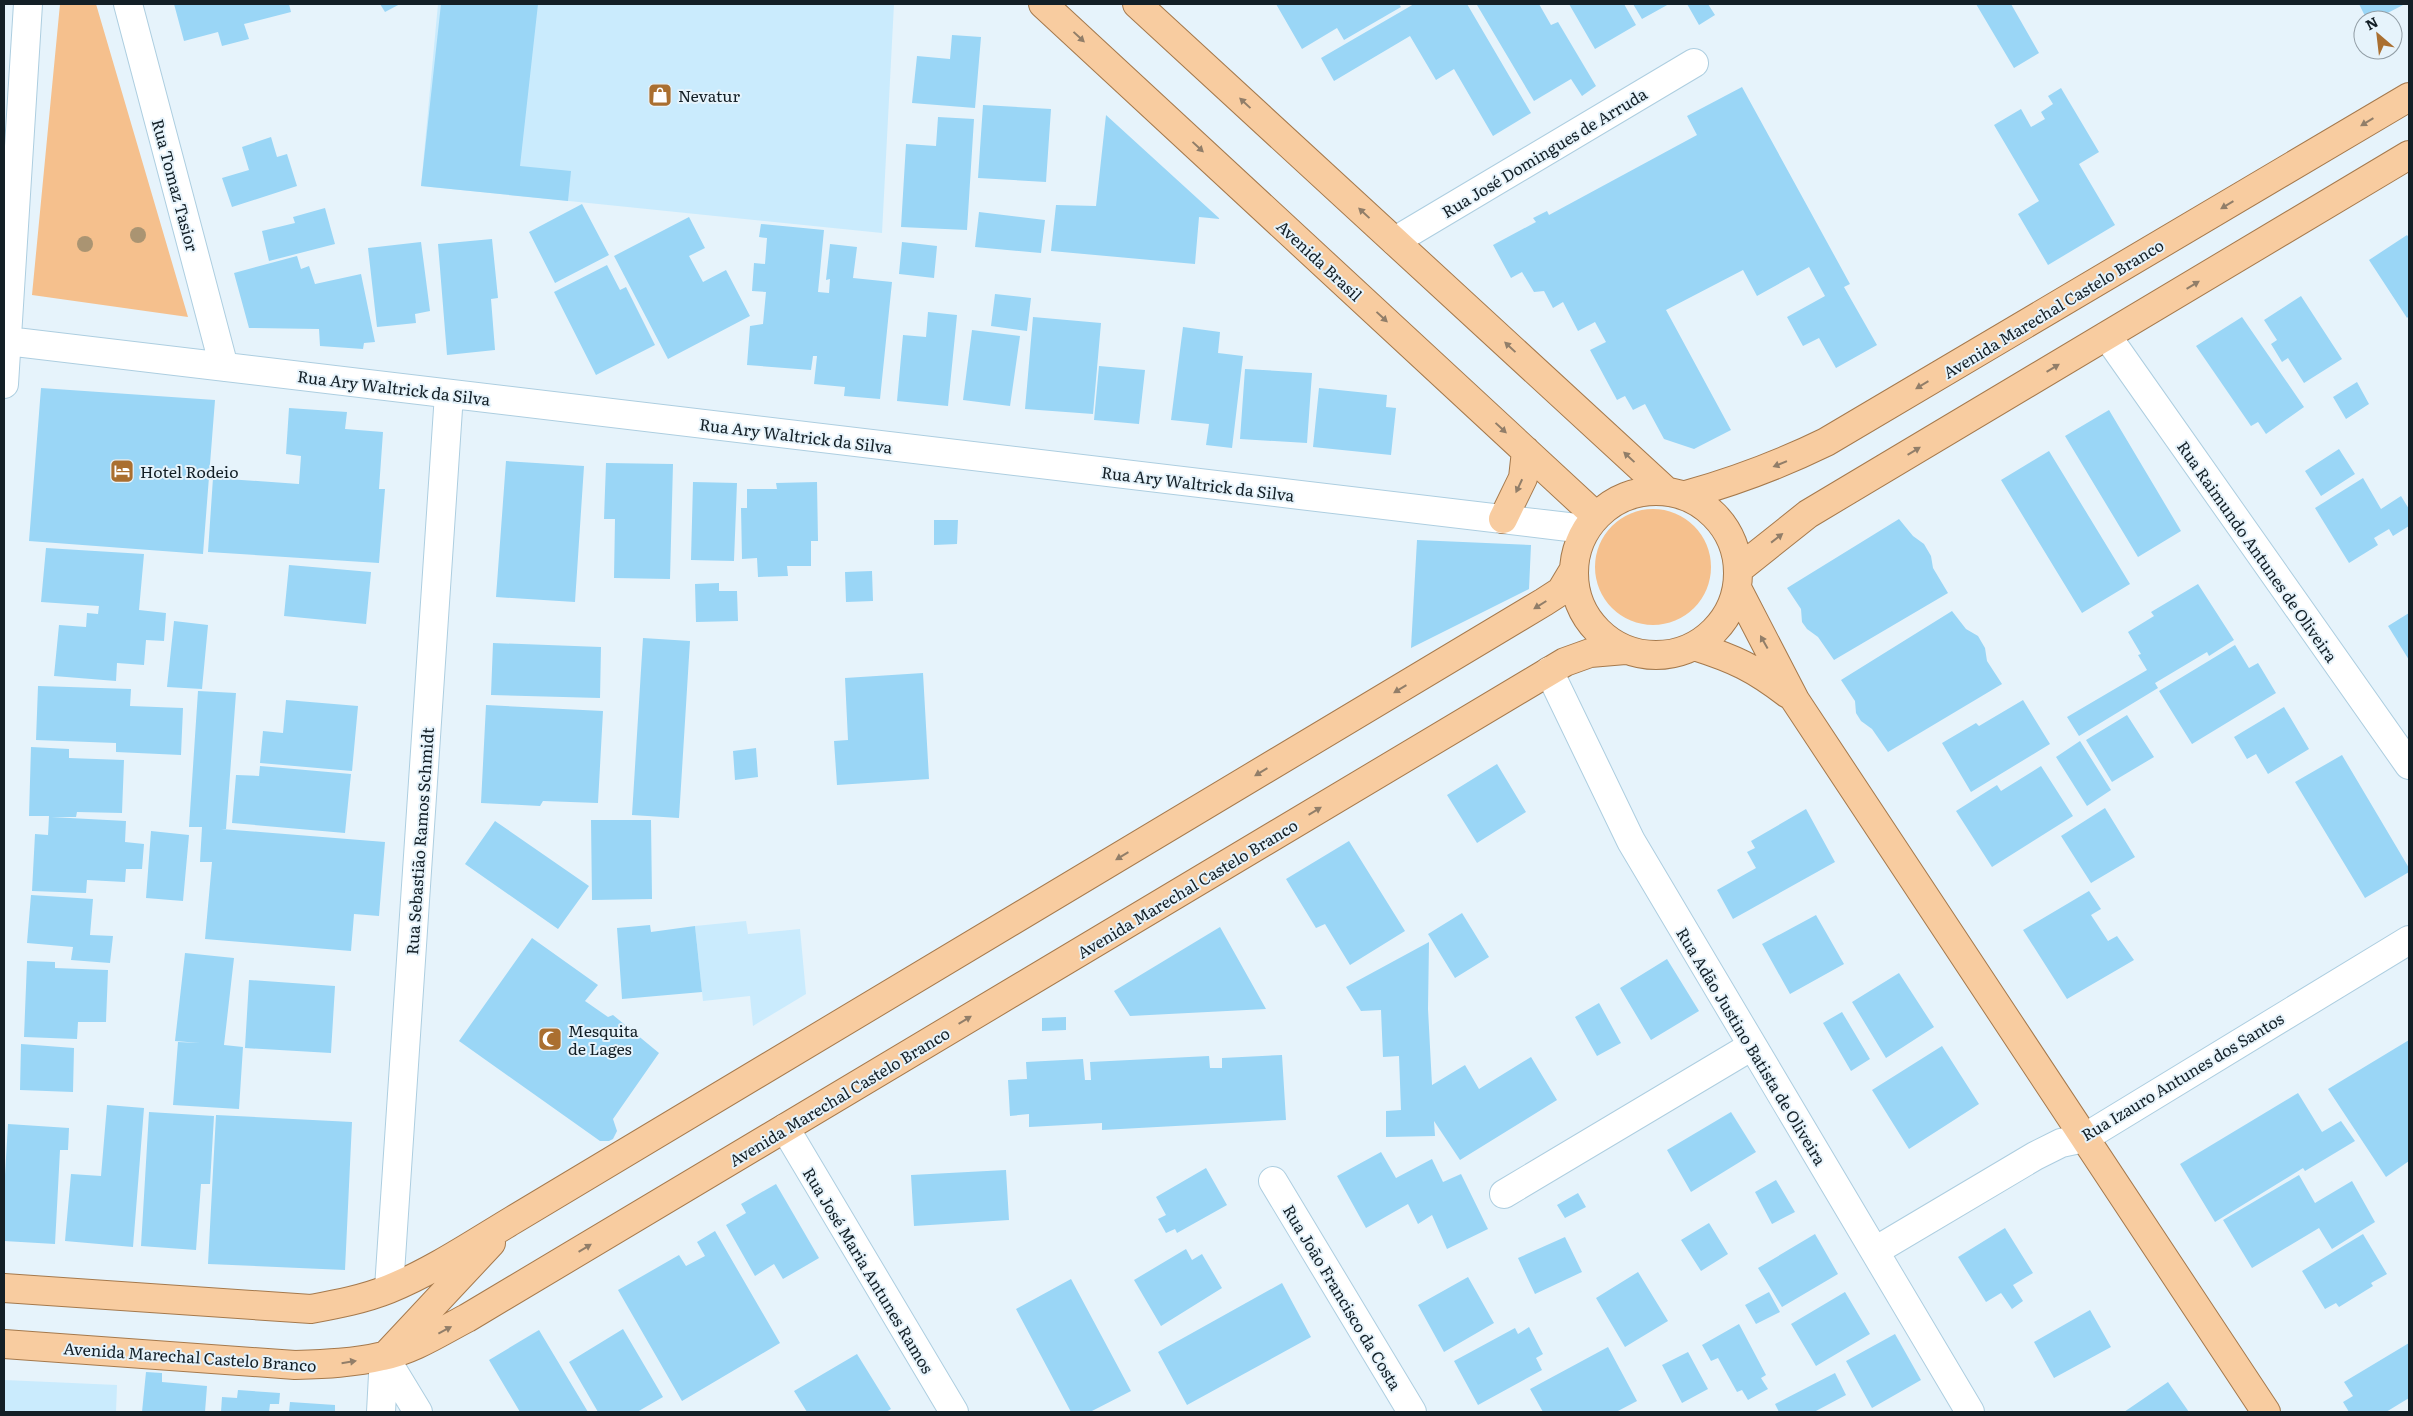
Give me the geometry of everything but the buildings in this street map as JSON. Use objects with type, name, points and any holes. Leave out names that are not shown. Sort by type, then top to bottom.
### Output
[{"type":"main road","name":"Avenida Brasil","points":[[1043,4],[1526,450],[1590,522]]},
{"type":"main road","points":[[1137,4],[1395,241],[1675,493],[1707,507],[1723,524],[1734,545],[1738,579],[1796,700],[2266,1412]]},
{"type":"main road","name":"Avenida Marechal Castelo Branco","points":[[1675,493],[1742,479],[1826,442],[2409,97]]},
{"type":"main road","points":[[1675,493],[1640,492],[1616,500],[1590,522],[1576,549],[1573,571],[1576,596],[1586,619],[1603,637],[1625,650],[1648,655],[1671,654],[1694,646],[1714,631],[1729,612],[1738,579],[1808,514],[2409,155]]},
{"type":"main road","points":[[1503,519],[1523,478],[1526,450]]},
{"type":"main road","points":[[4,1288],[312,1309],[355,1300],[389,1288],[428,1270],[513,1220],[1544,602],[1561,591],[1573,571]]},
{"type":"main road","points":[[1694,646],[1730,658],[1760,672],[1796,700]]},
{"type":"main road","name":"Avenida Marechal Castelo Branco","points":[[4,1344],[295,1365],[339,1364],[384,1356],[422,1342],[467,1318],[1549,671],[1565,662],[1590,653],[1625,650]]},
{"type":"main road","points":[[384,1356],[513,1220]]},
{"type":"street","points":[[4,384],[28,4]]},
{"type":"street","name":"Rua Tomaz Tasior","points":[[128,4],[224,367]]},
{"type":"street","name":"Rua José Domingues de Arruda","points":[[1395,241],[1694,64]]},
{"type":"street","name":"Rua Raimundo Antunes de Oliveira","points":[[2107,336],[2409,765]]},
{"type":"street","name":"Rua Ary Waltrick da Silva","points":[[7,341],[1503,519],[1590,522]]},
{"type":"street","name":"Rua Sebastião Ramos Schmidt","points":[[389,1288],[449,394]]},
{"type":"street","name":"Rua Adão Justino Batista de Oliveira","points":[[1549,671],[1631,841],[1967,1411]]},
{"type":"street","name":"Rua Izauro Antunes dos Santos","points":[[1874,1251],[2035,1156],[2061,1143],[2084,1138],[2409,940]]},
{"type":"street","points":[[1504,1194],[1752,1046]]},
{"type":"street","name":"Rua José Maria Antunes Ramos","points":[[785,1128],[954,1412]]},
{"type":"street","name":"Rua João Francisco da Costa","points":[[1273,1181],[1412,1412]]},
{"type":"street","points":[[4,1344],[4,1349]]},
{"type":"street","points":[[381,1412],[384,1356]]},
{"type":"street","points":[[384,1356],[418,1412]]},
{"type":"shaded area","points":[[60,4],[96,4],[188,317],[32,295]]},
{"type":"shaded area","name":"Nevatur","points":[[438,4],[894,4],[882,233],[421,186]]},
{"type":"shaded area","points":[[1653,509],[1675,514],[1694,526],[1706,545],[1711,567],[1706,589],[1694,608],[1675,620],[1653,625],[1631,620],[1612,608],[1600,589],[1595,567],[1600,545],[1612,526],[1631,514]]},
{"type":"shaded area","points":[[746,921],[748,934],[800,929],[806,994],[753,1026],[750,996],[703,1001],[695,926]]},
{"type":"shaded area","points":[[4,1380],[117,1385],[116,1412],[4,1412]]},
{"type":"place","name":"Nevatur","points":[[660,95]]},
{"type":"place","name":"Hotel Rodeio","points":[[122,471]]},
{"type":"place","name":"Mesquita de Lages","points":[[550,1039]]}]
